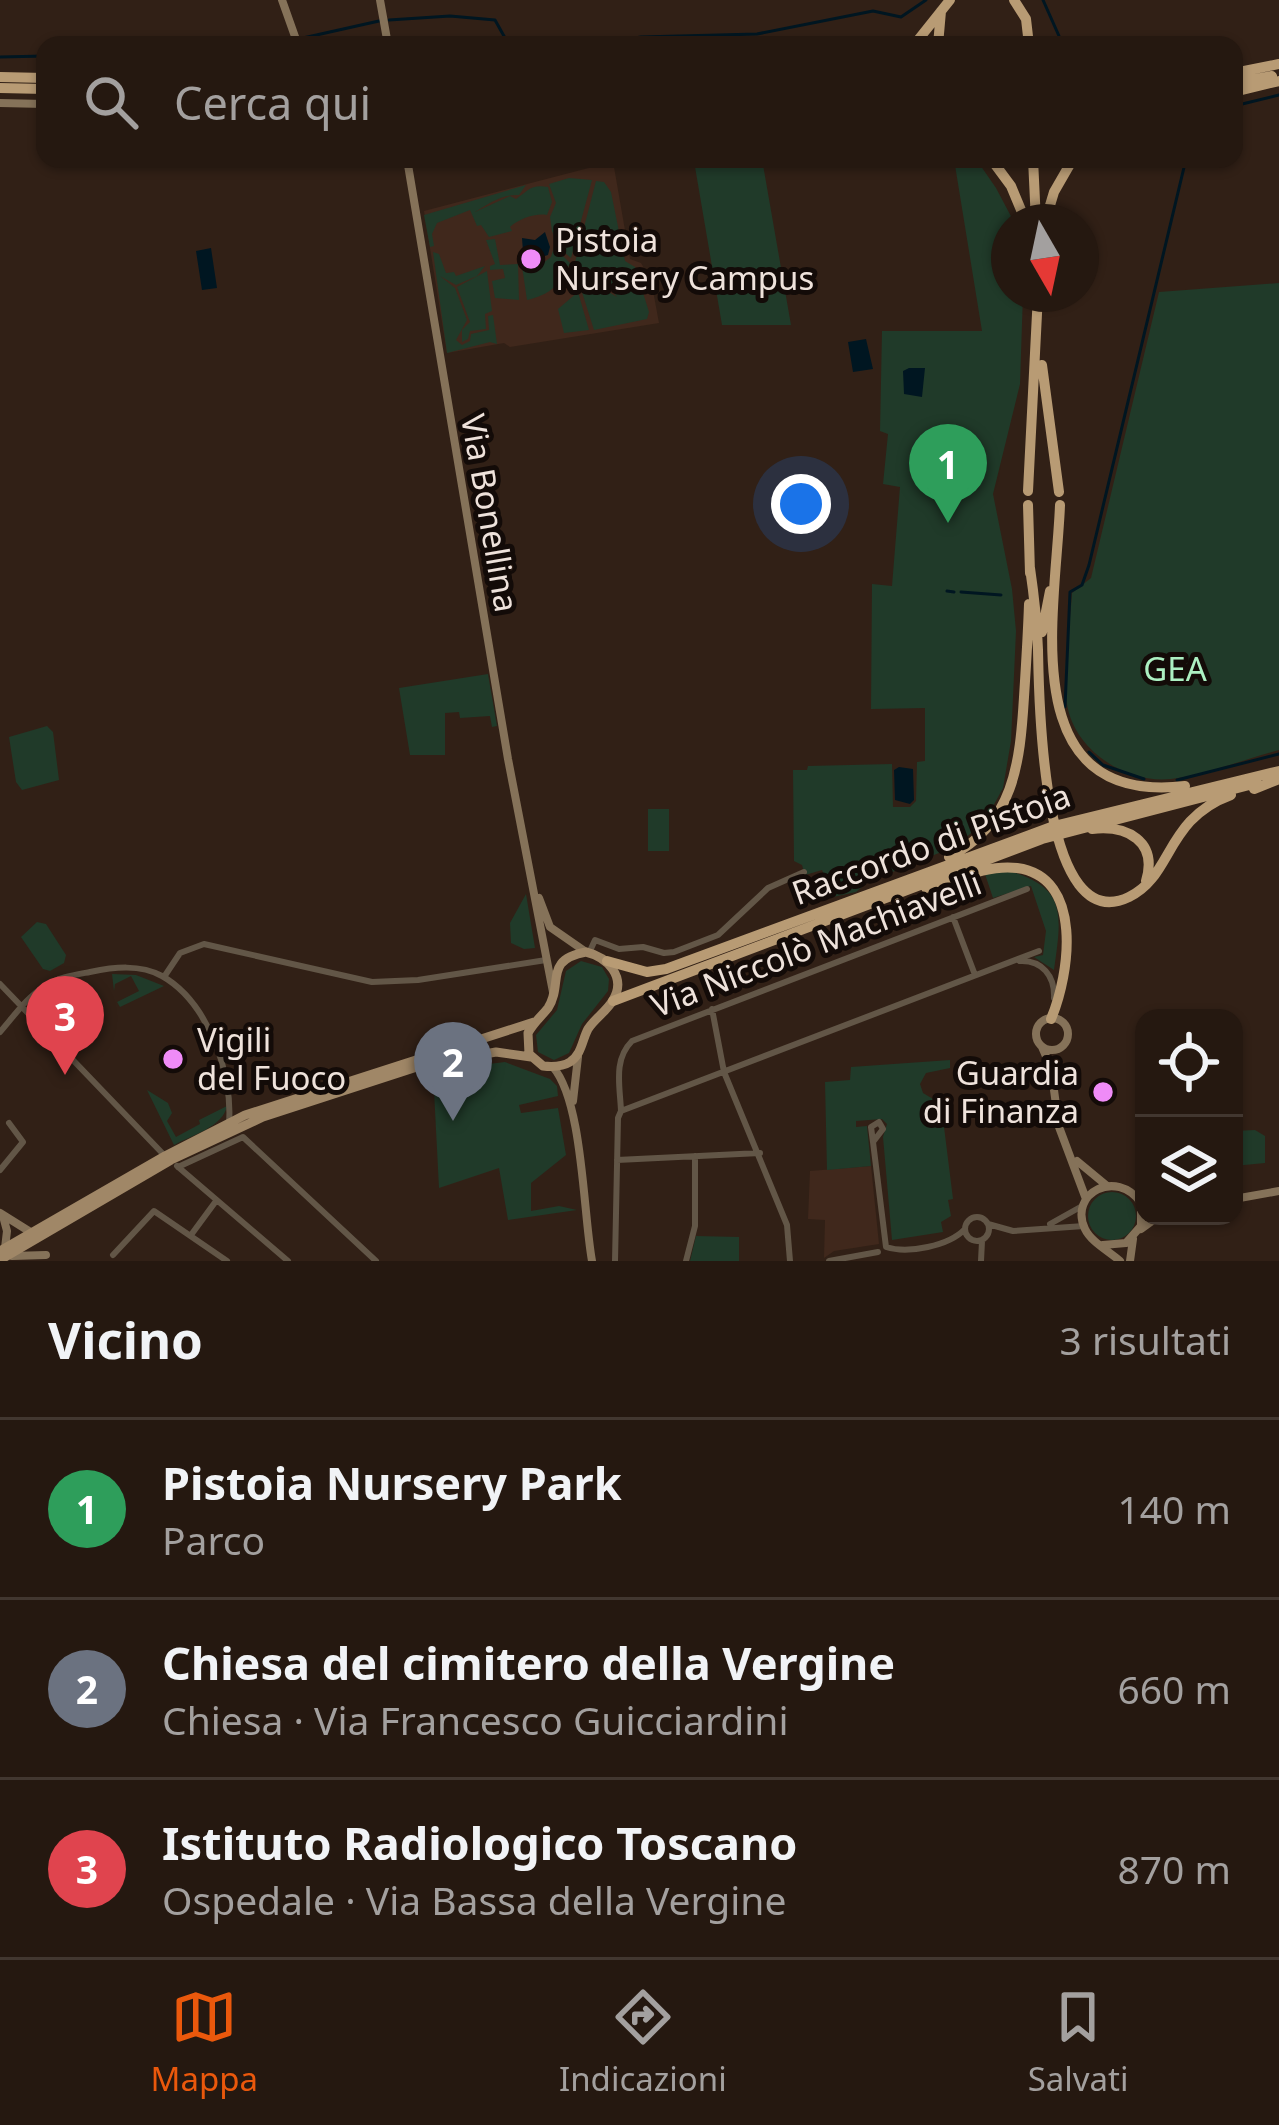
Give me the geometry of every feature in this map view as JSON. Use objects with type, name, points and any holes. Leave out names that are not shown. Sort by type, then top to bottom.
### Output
[{"type":"highway","points":[[1014,0],[1026,19],[1028,36]]},
{"type":"highway","points":[[921,36],[946,4]]},
{"type":"highway","points":[[940,36],[946,4]]},
{"type":"highway","points":[[1243,71],[1279,64]]},
{"type":"highway","points":[[0,77],[36,78]]},
{"type":"highway","points":[[1243,81],[1279,78]]},
{"type":"highway","points":[[1243,89],[1279,78]]},
{"type":"highway","points":[[0,88],[36,88]]},
{"type":"highway","points":[[998,168],[1018,204]]},
{"type":"highway","points":[[1034,168],[1038,204]]},
{"type":"highway","points":[[1048,204],[1067,168]]},
{"type":"highway","points":[[1038,312],[1028,498],[1039,734],[1053,814],[1080,883],[1097,897],[1120,900],[1155,875],[1182,827],[1198,812],[1279,776]]},
{"type":"highway","points":[[1038,338],[1059,498],[1055,699],[1062,725],[1075,748],[1101,771],[1137,785],[1225,783]]},
{"type":"highway","points":[[909,878],[976,839],[998,816],[1012,789],[1021,748],[1030,568]]},
{"type":"highway","points":[[1038,656],[1055,571]]},
{"type":"highway","name":"Raccordo di Pistoia","points":[[607,961],[647,972],[662,970],[1054,826],[1225,783],[1279,776]]},
{"type":"highway","name":"Raccordo di Pistoia","points":[[613,1000],[1042,839],[1279,776]]},
{"type":"highway","points":[[1042,839],[1097,828],[1128,831],[1148,853],[1144,885]]},
{"type":"highway","points":[[860,906],[994,868],[1014,867],[1038,874],[1057,892],[1066,919],[1060,990],[1050,1019]]},
{"type":"main road","points":[[282,0],[295,36]]},
{"type":"main road","points":[[380,0],[386,36]]},
{"type":"main road","points":[[0,103],[36,104]]},
{"type":"main road","name":"Via Bonellina","points":[[409,168],[553,993]]},
{"type":"main road","name":"Via Bonellina","points":[[530,874],[550,927],[587,952]]},
{"type":"main road","points":[[572,1109],[578,1053],[589,1028],[613,1000],[617,982],[607,961],[587,952],[570,956],[560,965],[547,1009],[526,1040],[532,1057],[543,1066],[568,1063],[578,1053]]},
{"type":"main road","points":[[1051,1068],[1068,1032],[1062,1022],[1050,1019],[1036,1032],[1051,1068],[1055,1108],[1085,1203],[1084,1226],[1092,1239],[1120,1261]]},
{"type":"main road","points":[[172,1161],[245,1115],[534,1022]]},
{"type":"main road","points":[[1042,1047],[1060,1048]]},
{"type":"main road","points":[[2,1254],[263,1117],[423,1065],[496,1052],[532,1057]]},
{"type":"main road","points":[[553,1067],[572,1109],[591,1258]]},
{"type":"main road","points":[[1071,1155],[1108,1186],[1135,1193]]},
{"type":"main road","points":[[1085,1203],[1108,1186]]},
{"type":"main road","points":[[1243,1197],[1279,1191]]},
{"type":"main road","points":[[1130,1261],[1143,1210],[1131,1192]]},
{"type":"main road","points":[[1,1214],[35,1235],[50,1258]]},
{"type":"main road","points":[[1,1214],[8,1231],[2,1254]]},
{"type":"main road","points":[[1103,1245],[1119,1246],[1148,1225]]},
{"type":"main road","points":[[2,1254],[50,1258]]},
{"type":"street","points":[[587,952],[595,940],[620,949],[640,946],[674,952],[715,936],[766,889],[804,872]]},
{"type":"street","name":"Via Niccolò Machiavelli","points":[[615,1261],[619,1066],[625,1048],[638,1038],[1027,889]]},
{"type":"street","points":[[953,917],[976,976]]},
{"type":"street","points":[[164,977],[180,953],[204,944],[352,980],[394,982],[546,960]]},
{"type":"street","points":[[621,1111],[1039,951]]},
{"type":"street","points":[[1016,961],[1037,963],[1053,981],[1050,1019]]},
{"type":"street","points":[[0,1032],[45,986],[70,976],[120,967],[164,977],[209,1030],[231,1102],[229,1123]]},
{"type":"street","points":[[0,984],[172,1161],[288,1261]]},
{"type":"street","points":[[712,1009],[724,1072],[787,1225],[790,1261]]},
{"type":"street","points":[[231,1102],[245,1115]]},
{"type":"street","points":[[0,1170],[23,1142],[9,1123]]},
{"type":"street","points":[[172,1161],[243,1137],[376,1261]]},
{"type":"street","points":[[873,1142],[885,1246],[896,1250],[1046,1226],[1084,1226]]},
{"type":"street","points":[[617,1160],[760,1153]]},
{"type":"street","points":[[686,1261],[695,1226],[695,1156]]},
{"type":"street","points":[[191,1235],[216,1201]]},
{"type":"street","points":[[1046,1226],[1085,1203]]},
{"type":"street","points":[[113,1255],[154,1211],[227,1261]]},
{"type":"street","points":[[981,1261],[972,1218],[1013,1231]]},
{"type":"street","points":[[976,1239],[988,1224]]},
{"type":"street","points":[[829,1261],[878,1252]]},
{"type":"shaded area","name":"Pistoia Nursery Campus","points":[[589,168],[614,168],[630,259],[641,263],[651,280],[659,323],[447,353],[424,211]]},
{"type":"shaded area","points":[[871,1166],[879,1244],[834,1251],[824,1258],[825,1220],[808,1219],[810,1171]]},
{"type":"green space","points":[[695,168],[764,168],[791,325],[722,325]]},
{"type":"green space","points":[[955,168],[982,168],[1004,204],[991,204],[991,312],[1022,312],[1020,384],[993,494],[1016,631],[1011,741],[1003,788],[985,821],[956,846],[868,882],[856,892],[833,897],[822,870],[805,875],[802,865],[794,861],[793,770],[892,764],[893,807],[910,807],[916,801],[917,762],[925,761],[925,708],[871,709],[872,584],[892,586],[900,487],[883,484],[888,434],[880,431],[882,331],[982,331]]},
{"type":"green space","points":[[569,178],[592,180],[571,258],[558,247],[552,231],[550,217],[556,203],[549,184]]},
{"type":"green space","points":[[596,181],[604,182],[611,192],[625,261],[635,267],[649,312],[647,319],[594,330],[581,289],[597,285],[617,297],[607,284],[579,284],[574,266]]},
{"type":"green space","points":[[526,185],[519,195],[513,195],[501,198],[475,212],[510,196],[516,199],[542,186],[548,187],[552,202],[547,215],[527,217],[510,227],[512,231],[489,237],[470,210],[437,223],[430,247],[424,215]]},
{"type":"green space","points":[[495,239],[500,265],[518,264],[519,300],[495,298],[492,281],[505,278],[503,269],[490,270],[495,264],[486,240]]},
{"type":"green space","points":[[554,247],[570,263],[567,270],[548,292],[527,300],[520,253],[527,260],[543,263]]},
{"type":"green space","points":[[433,252],[439,254],[446,273],[456,276],[485,266],[477,276],[456,285],[440,276],[455,288],[467,320],[456,340],[462,345],[470,341],[471,334],[489,330],[488,316],[493,315],[497,344],[447,353]]},
{"type":"green space","points":[[487,271],[492,311],[485,314],[486,329],[470,331],[462,342],[462,330],[470,322],[457,287]]},
{"type":"green space","name":"GEA","points":[[1279,283],[1279,750],[1184,777],[1137,776],[1105,761],[1072,721],[1065,677],[1072,593],[1091,578],[1159,292]]},
{"type":"green space","points":[[578,292],[589,330],[564,333],[558,309]]},
{"type":"green space","points":[[488,674],[497,726],[492,727],[490,716],[460,718],[459,712],[445,713],[445,755],[410,755],[399,688]]},
{"type":"green space","points":[[47,726],[53,732],[59,780],[22,790],[16,782],[9,737]]},
{"type":"green space","points":[[648,809],[669,809],[669,851],[648,851]]},
{"type":"green space","points":[[1006,870],[1040,885],[1056,905],[1054,970],[1034,957],[1043,955],[1046,931],[1031,886],[993,898],[985,874]]},
{"type":"green space","points":[[526,894],[535,948],[524,949],[511,943],[510,923]]},
{"type":"green space","points":[[37,922],[46,924],[66,955],[64,963],[50,971],[43,969],[21,937]]},
{"type":"green space","points":[[581,961],[602,967],[609,979],[608,991],[582,1024],[569,1053],[554,1060],[538,1052],[536,1035],[557,1010],[566,971]]},
{"type":"green space","points":[[112,974],[136,975],[164,986],[120,1007],[117,1002],[139,991],[131,976],[115,984],[114,991]]},
{"type":"green space","points":[[950,1060],[950,1068],[926,1073],[920,1084],[942,1111],[951,1216],[941,1222],[943,1232],[892,1240],[883,1137],[887,1124],[882,1119],[856,1121],[856,1127],[867,1126],[871,1166],[827,1170],[825,1082],[850,1080],[851,1067]]},
{"type":"green space","points":[[505,1062],[557,1086],[558,1096],[519,1105],[521,1113],[558,1108],[566,1155],[531,1183],[531,1211],[559,1206],[577,1210],[508,1220],[499,1168],[439,1188],[433,1071]]},
{"type":"green space","points":[[147,1090],[168,1103],[172,1113],[167,1121],[176,1137],[227,1106],[213,1125],[174,1145]]},
{"type":"green space","points":[[1243,1131],[1265,1136],[1265,1163],[1243,1165]]},
{"type":"green space","points":[[1103,1194],[1121,1194],[1134,1207],[1134,1225],[1121,1238],[1103,1238],[1090,1225],[1090,1207]]},
{"type":"green space","points":[[696,1236],[739,1237],[739,1261],[690,1261]]},
{"type":"water","points":[[545,232],[548,255],[535,259],[523,252],[522,238],[535,240]]},
{"type":"water","points":[[211,248],[217,288],[202,290],[196,251]]},
{"type":"water","points":[[866,339],[873,369],[853,372],[848,342]]},
{"type":"water","points":[[925,368],[922,397],[904,394],[903,371]]},
{"type":"water","points":[[913,769],[914,800],[910,804],[895,800],[894,770]]},
{"type":"waterway","points":[[680,36],[757,34],[873,11],[901,17],[926,0]]},
{"type":"waterway","points":[[1043,0],[1059,36]]},
{"type":"waterway","points":[[389,20],[450,16],[495,20],[504,36]]},
{"type":"waterway","points":[[312,36],[379,21]]},
{"type":"waterway","points":[[0,57],[36,56]]},
{"type":"waterway","points":[[1243,104],[1279,95]]},
{"type":"waterway","points":[[1065,707],[1070,592],[1082,585],[1089,565],[1184,168]]},
{"type":"waterway","points":[[947,591],[954,592]]},
{"type":"waterway","points":[[961,592],[1001,595]]},
{"type":"waterway","points":[[1089,752],[1103,765],[1144,779]]},
{"type":"waterway","points":[[1177,780],[1279,754]]},
{"type":"place","name":"Pistoia Nursery Campus","points":[[531,259]]},
{"type":"place","name":"Pistoia Nursery Park","points":[[948,523]]},
{"type":"place","name":"Vigili del Fuoco","points":[[173,1059]]},
{"type":"place","name":"Istituto Radiologico Toscano","points":[[65,1075]]},
{"type":"place","name":"Guardia di Finanza","points":[[1103,1092]]},
{"type":"place","name":"Chiesa del cimitero della Vergine","points":[[453,1121]]}]
